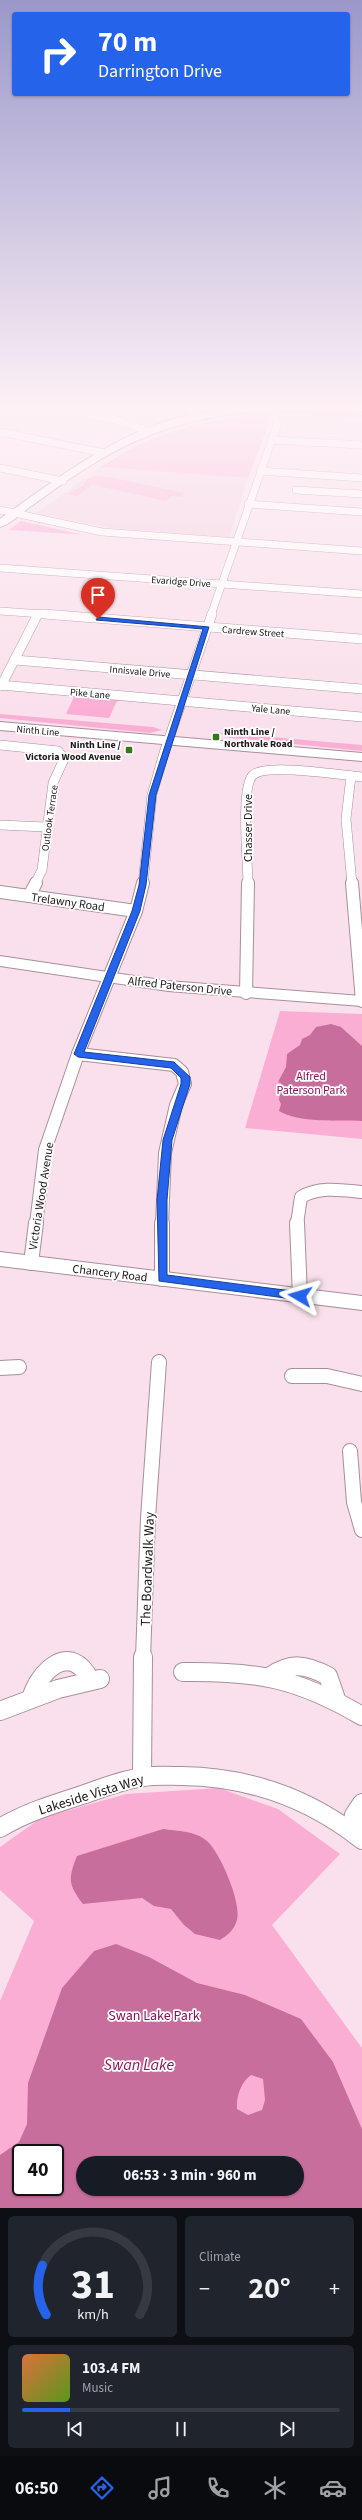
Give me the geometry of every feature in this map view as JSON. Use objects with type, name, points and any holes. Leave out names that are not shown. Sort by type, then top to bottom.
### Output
[{"type":"street","points":[[0,524],[25,507]]},
{"type":"street","name":"Victoria Wood Avenue","points":[[31,1263],[46,1150],[78,1054],[136,911],[143,885],[152,795],[181,701],[247,507]]},
{"type":"street","points":[[291,507],[362,512]]},
{"type":"street","points":[[0,510],[102,532],[362,551]]},
{"type":"street","name":"Evaridge Drive","points":[[0,568],[362,594]]},
{"type":"street","name":"Cardrew Street","points":[[0,611],[362,639]]},
{"type":"street","points":[[0,686],[38,614]]},
{"type":"street","name":"Innisvale Drive","points":[[15,660],[190,676],[362,689]]},
{"type":"street","name":"Pike Lane","points":[[0,686],[181,701]]},
{"type":"street","name":"Yale Lane","points":[[181,701],[362,717]]},
{"type":"street","name":"Ninth Line","points":[[0,726],[362,757]]},
{"type":"street","name":"Outlook Terrace","points":[[0,745],[43,748],[62,754],[64,759],[53,783],[46,827],[42,870],[29,896]]},
{"type":"street","name":"Chasser Drive","points":[[246,993],[248,875],[247,805],[249,780],[253,774],[266,769],[362,777]]},
{"type":"street","points":[[351,776],[346,819],[358,932],[362,1001]]},
{"type":"street","points":[[0,825],[46,827]]},
{"type":"street","name":"Trelawny Road","points":[[0,892],[136,911]]},
{"type":"street","name":"Alfred Paterson Drive","points":[[1,964],[109,979],[246,993],[362,1001]]},
{"type":"street","points":[[78,1054],[174,1065],[185,1077],[186,1084],[168,1140],[162,1200],[162,1279]]},
{"type":"street","points":[[300,1296],[297,1217],[301,1197],[308,1192],[322,1189],[362,1192]]},
{"type":"street","name":"Chancery Road","points":[[0,1259],[362,1303]]},
{"type":"street","name":"The Boardwalk Way","points":[[142,1777],[145,1596],[153,1429],[159,1362]]},
{"type":"street","points":[[0,1368],[19,1367]]},
{"type":"street","points":[[292,1376],[315,1373],[329,1374],[362,1384]]},
{"type":"street","points":[[350,1452],[356,1518],[362,1530]]},
{"type":"street","points":[[0,1711],[32,1699],[95,1680],[81,1665],[67,1661],[57,1663],[46,1669],[36,1680],[32,1699]]},
{"type":"street","points":[[268,1677],[283,1666],[298,1664],[311,1666],[328,1676],[337,1702]]},
{"type":"street","points":[[183,1672],[222,1672],[268,1677],[337,1702],[362,1716]]},
{"type":"street","name":"Lakeside Vista Way","points":[[0,1828],[17,1818],[48,1805],[142,1777],[201,1775],[266,1786],[300,1798],[358,1833]]},
{"type":"street","points":[[358,1833],[354,1815],[362,1803]]},
{"type":"shaded area","points":[[44,507],[239,507],[229,537],[110,528],[36,513]]},
{"type":"green space","points":[[21,521],[84,535],[9,530]]},
{"type":"green space","points":[[75,695],[124,699],[117,701],[109,718],[66,714]]},
{"type":"green space","points":[[0,714],[153,727],[162,730],[150,733],[0,718]]},
{"type":"green space","points":[[213,732],[362,745],[362,751],[224,737],[224,734]]},
{"type":"green space","name":"Alfred Paterson Park","points":[[280,1011],[362,1014],[362,1139],[245,1128]]},
{"type":"green space","name":"Swan Lake Park","points":[[219,1788],[278,1809],[340,1854],[272,1925],[362,2048],[362,2208],[0,2208],[0,2001],[34,1921],[0,1890],[0,1847],[41,1818],[126,1794]]},
{"type":"water","points":[[331,1024],[341,1027],[362,1046],[362,1121],[308,1119],[287,1115],[279,1111],[281,1104],[279,1100],[281,1083],[278,1082],[286,1067],[287,1054],[300,1045],[302,1039],[310,1035],[316,1027]]},
{"type":"water","points":[[163,1829],[186,1832],[203,1838],[212,1847],[224,1867],[233,1891],[238,1912],[234,1927],[220,1940],[195,1934],[184,1925],[171,1909],[154,1906],[142,1898],[83,1904],[74,1891],[71,1876],[77,1856]]},
{"type":"water","name":"Swan Lake","points":[[116,1944],[149,1957],[197,1983],[245,1995],[301,2019],[333,2062],[362,2129],[362,2208],[0,2208],[0,2155],[12,2147],[12,2196],[64,2196],[64,2144],[16,2144],[19,2142],[27,2124],[28,2083],[62,1988],[94,1951]],"holes":[[[251,2075],[263,2079],[265,2100],[262,2110],[248,2115],[237,2109],[238,2095],[247,2078]]]},
{"type":"place","name":"Ninth Line / Northvale Road","points":[[216,737]]},
{"type":"place","name":"Ninth Line / Victoria Wood Avenue","points":[[129,750]]},
{"type":"route","points":[[98,619],[206,627],[164,753],[152,795],[143,885],[136,911],[78,1054],[174,1065],[185,1077],[186,1084],[181,1092],[168,1140],[162,1200],[162,1279],[300,1296]]}]
